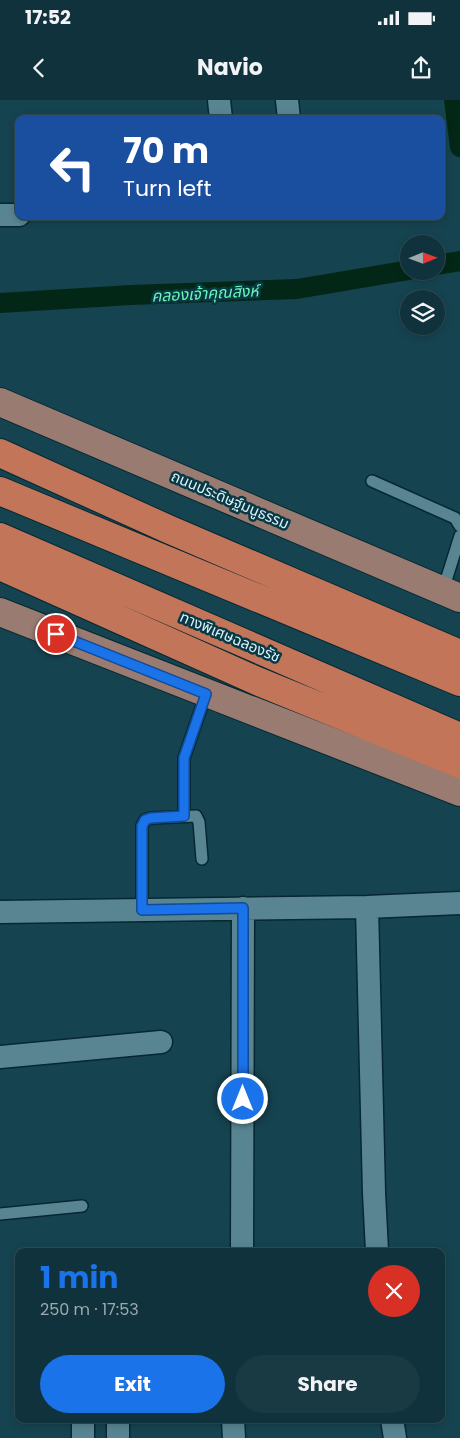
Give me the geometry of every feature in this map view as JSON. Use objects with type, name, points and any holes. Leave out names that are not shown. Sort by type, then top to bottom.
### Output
[{"type":"highway","points":[[0,453],[168,529],[460,654]]},
{"type":"highway","points":[[0,491],[460,682]]},
{"type":"highway","name":"ทางพิเศษฉลองรัช","points":[[0,537],[460,737]]},
{"type":"highway","points":[[0,566],[258,681],[460,764]]},
{"type":"main road","name":"ถนนประดิษฐ์มนูธรรม","points":[[0,402],[451,594]]},
{"type":"main road","points":[[0,612],[460,792]]},
{"type":"street","points":[[219,100],[221,115]]},
{"type":"street","points":[[287,100],[289,115]]},
{"type":"street","points":[[0,215],[15,215]]},
{"type":"street","points":[[0,912],[367,907],[460,903]]},
{"type":"street","points":[[367,907],[377,1248]]},
{"type":"street","points":[[242,1248],[243,908]]},
{"type":"street","points":[[0,1057],[161,1042]]},
{"type":"street","points":[[82,1423],[83,1438]]},
{"type":"street","points":[[118,1423],[118,1438]]},
{"type":"street","points":[[234,1423],[234,1438]]},
{"type":"street","points":[[393,1423],[395,1438]]},
{"type":"lane","points":[[372,482],[455,518],[460,526]]},
{"type":"lane","points":[[451,594],[460,536]]},
{"type":"lane","points":[[184,816],[184,758],[206,694]]},
{"type":"lane","points":[[142,910],[142,826],[145,820],[151,818],[196,816],[199,822],[202,858]]},
{"type":"lane","points":[[0,1214],[82,1206]]},
{"type":"waterway","name":"คลองเจ้าคุณสิงห์","points":[[454,100],[460,147]]},
{"type":"waterway","name":"คลองเจ้าคุณสิงห์","points":[[445,264],[460,261]]},
{"type":"waterway","name":"คลองเจ้าคุณสิงห์","points":[[0,303],[131,295],[297,289],[400,272]]},
{"type":"route","points":[[56,634],[206,694],[185,750],[182,767],[184,816],[151,818],[145,820],[142,826],[142,910],[243,908],[243,1099]]}]
